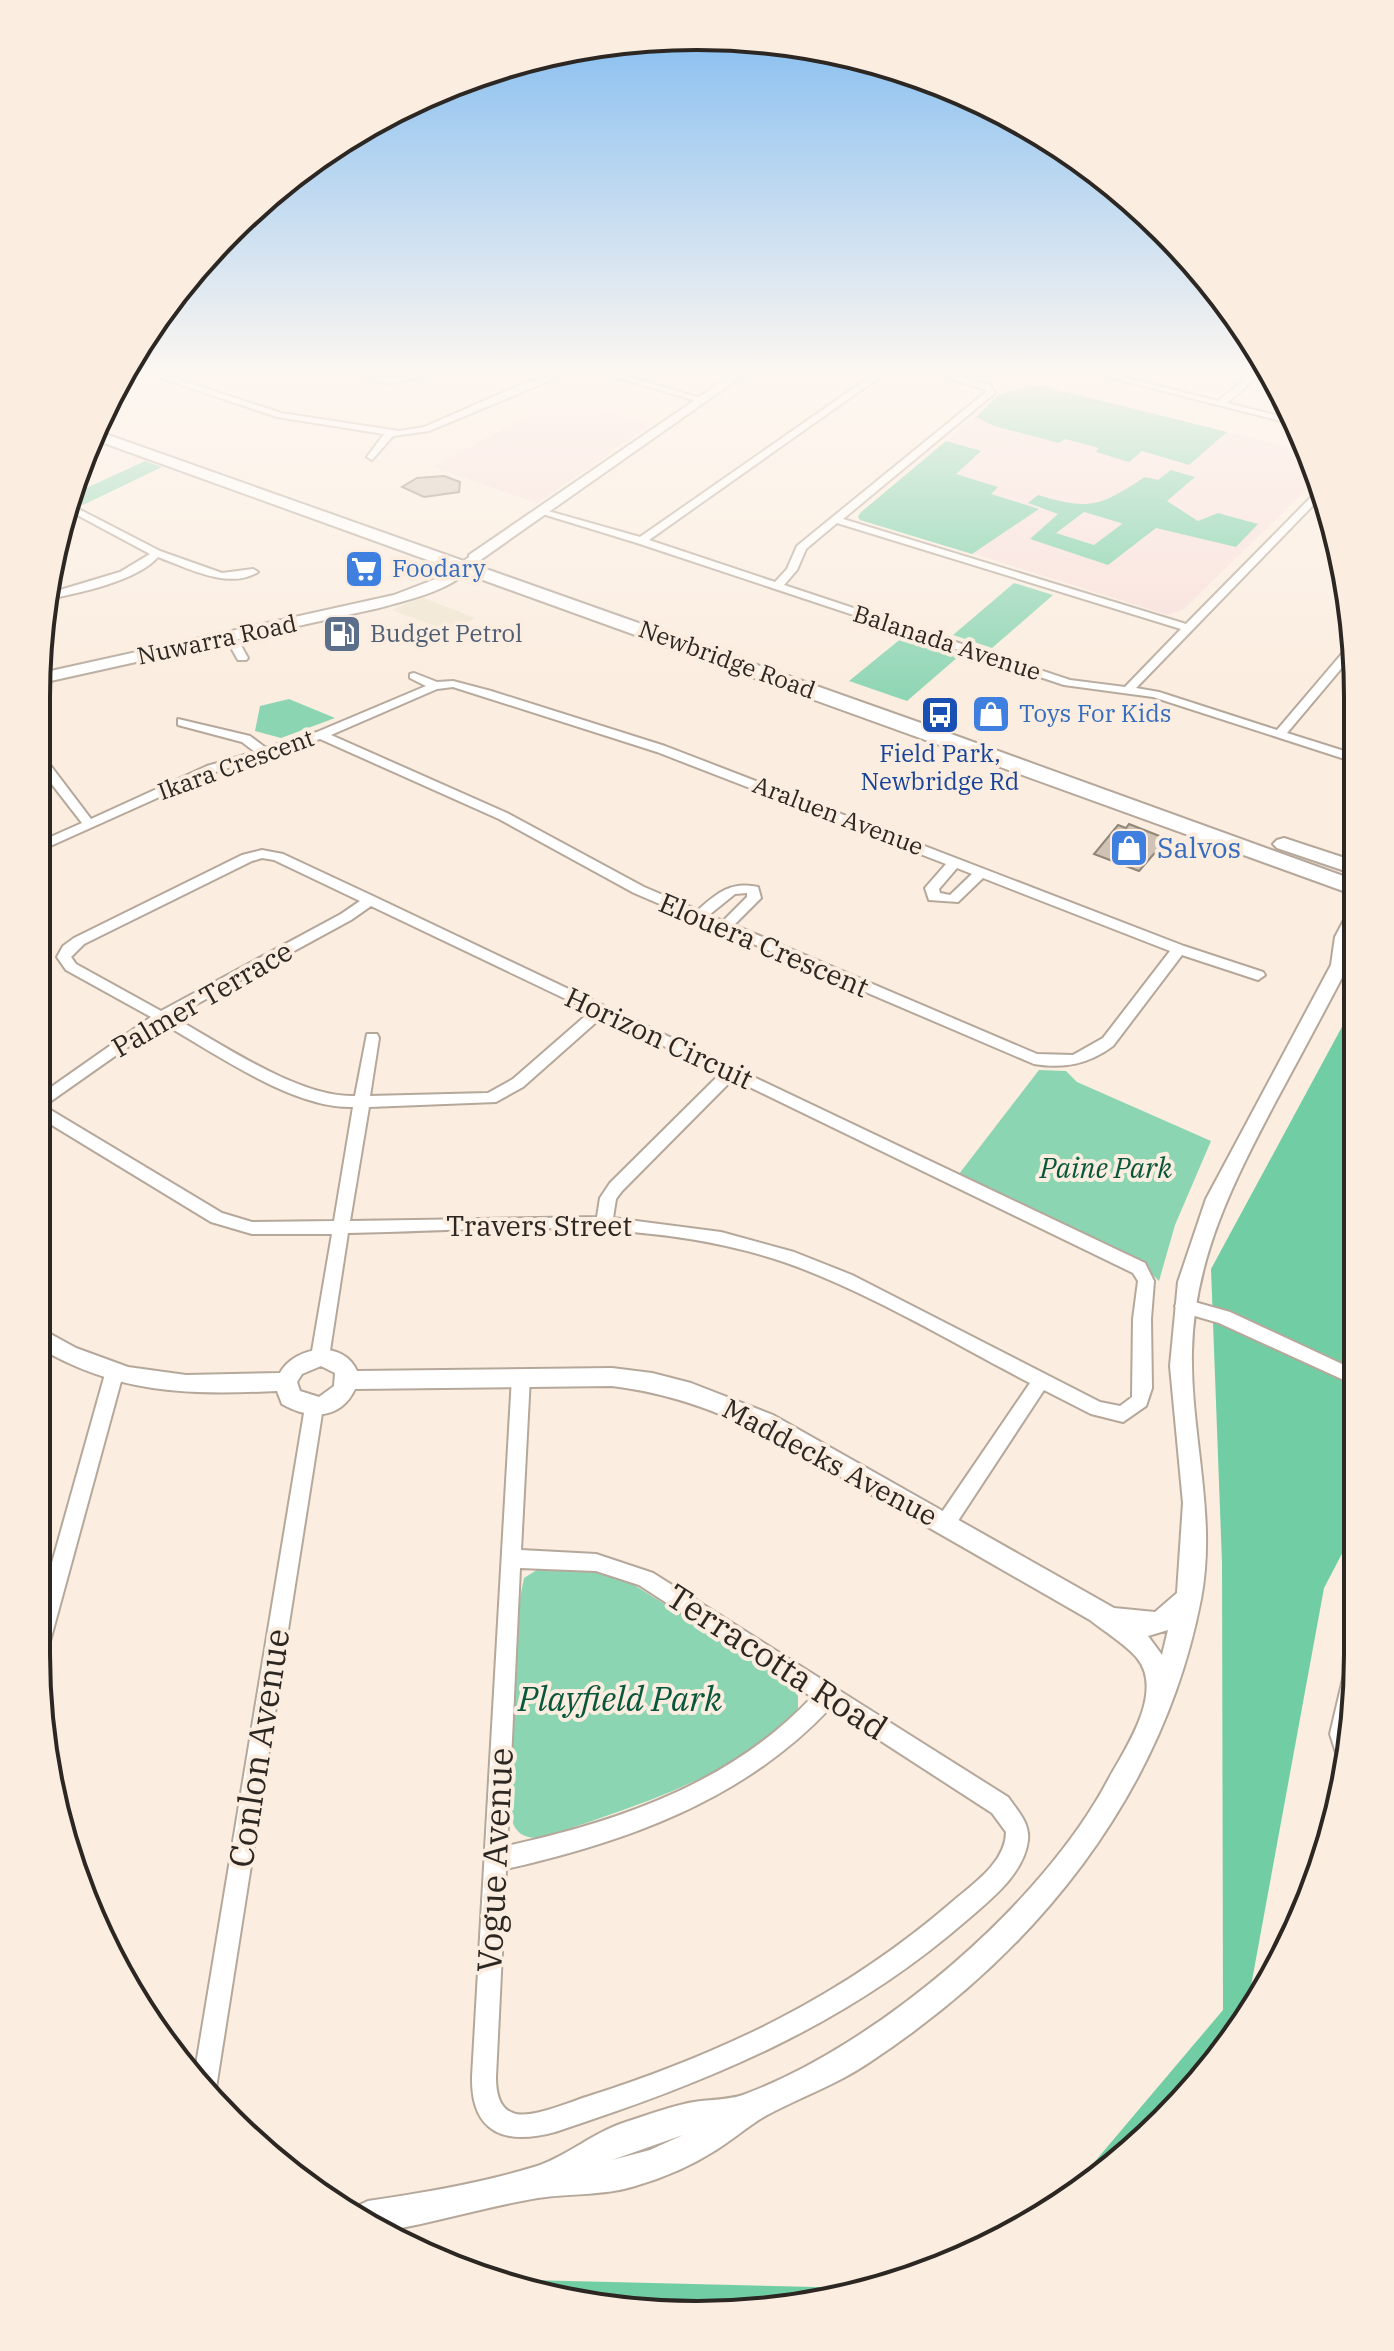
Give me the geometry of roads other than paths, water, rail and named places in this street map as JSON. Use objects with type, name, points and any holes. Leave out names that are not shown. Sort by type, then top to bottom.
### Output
[{"type":"highway","name":"Newbridge Road","points":[[242,486],[1344,865]]},
{"type":"highway","name":"Newbridge Road","points":[[260,486],[1344,884]]},
{"type":"main road","name":"Nuwarra Road","points":[[50,676],[418,592],[466,563]]},
{"type":"street","name":"Nuwarra Road","points":[[466,563],[579,486]]},
{"type":"street","points":[[641,541],[720,486]]},
{"type":"street","points":[[777,586],[792,570],[801,548],[879,486]]},
{"type":"street","points":[[1129,689],[1313,499]]},
{"type":"street","points":[[77,511],[156,553],[221,576],[253,572]]},
{"type":"street","name":"Balanada Avenue","points":[[541,512],[641,541],[1068,683],[1155,694],[1344,755]]},
{"type":"street","points":[[837,520],[1188,628]]},
{"type":"street","points":[[59,593],[131,570],[152,560],[156,553]]},
{"type":"street","points":[[231,637],[242,658]]},
{"type":"street","points":[[1280,734],[1343,659]]},
{"type":"street","name":"Araluen Avenue","points":[[414,676],[435,686],[453,684],[473,689],[661,749],[1179,949],[1258,975]]},
{"type":"street","name":"Ikara Crescent","points":[[50,842],[211,769],[321,735],[435,686]]},
{"type":"street","points":[[182,722],[246,739],[263,752]]},
{"type":"street","name":"Elouera Crescent","points":[[321,735],[476,803],[608,876],[699,917],[1016,1054],[1048,1062],[1088,1057],[1108,1042],[1179,949]]},
{"type":"street","points":[[50,773],[89,824]]},
{"type":"street","name":"Horizon Circuit","points":[[161,1017],[71,967],[64,961],[65,953],[79,941],[257,854],[278,857],[1139,1268],[1146,1288],[1141,1341],[1143,1388],[1136,1407],[1123,1414],[1105,1412],[1041,1381]]},
{"type":"street","points":[[956,861],[932,888],[934,897],[953,899],[982,871]]},
{"type":"street","points":[[699,917],[733,889],[743,886],[753,890],[754,898],[724,927]]},
{"type":"street","name":"Palmer Terrace","points":[[50,1098],[161,1017],[346,917],[370,900]]},
{"type":"street","points":[[1340,965],[1344,937]]},
{"type":"street","points":[[376,2215],[539,2182],[585,2180],[627,2173],[692,2147],[745,2110],[856,2054],[963,1977],[1014,1930],[1057,1881],[1099,1821],[1131,1767],[1159,1706],[1189,1598],[1194,1546],[1194,1492],[1181,1366],[1184,1306],[1204,1223],[1344,961]]},
{"type":"street","points":[[161,1017],[305,1095],[337,1102],[363,1102],[469,1100],[502,1094],[601,1010]]},
{"type":"street","points":[[320,1357],[372,1038]]},
{"type":"street","points":[[604,1223],[608,1198],[616,1187],[731,1072]]},
{"type":"street","name":"Travers Street","points":[[50,1115],[204,1211],[234,1225],[272,1229],[604,1223],[688,1231],[756,1247],[802,1262],[879,1296],[1041,1381]]},
{"type":"street","points":[[1184,1306],[1224,1317],[1344,1374]]},
{"type":"street","points":[[50,1343],[85,1364],[114,1374],[178,1384],[286,1382]]},
{"type":"street","points":[[320,1357],[329,1357],[344,1366],[349,1380],[346,1388],[333,1402],[314,1407],[296,1403],[290,1397],[286,1382],[294,1368],[320,1357]]},
{"type":"street","points":[[50,1605],[114,1374]]},
{"type":"street","name":"Vogue Avenue","points":[[521,1377],[483,2090],[491,2113],[511,2126],[523,2127]]},
{"type":"street","name":"Maddecks Avenue","points":[[349,1380],[612,1377],[652,1382],[691,1392],[765,1422],[1099,1612],[1139,1627],[1154,1625],[1172,1617],[1189,1598]]},
{"type":"street","points":[[945,1524],[1041,1381]]},
{"type":"street","name":"Conlon Avenue","points":[[206,2075],[314,1407]]},
{"type":"street","name":"Terracotta Road","points":[[510,1559],[586,1559],[626,1569],[1000,1805],[1017,1829],[1014,1854],[981,1892],[914,1951],[836,2004],[730,2058],[668,2084],[523,2127]]},
{"type":"street","name":"Maddecks Avenue","points":[[1099,1612],[1146,1650],[1157,1670],[1159,1706]]},
{"type":"street","points":[[496,1860],[532,1853],[616,1827],[710,1788],[794,1734],[828,1695]]},
{"type":"place","name":"Foodary","points":[[364,569]]},
{"type":"place","name":"Budget Petrol","points":[[342,634]]},
{"type":"place","name":"Toys For Kids","points":[[991,714]]},
{"type":"place","name":"Field Park, Newbridge Rd","points":[[940,715]]},
{"type":"place","name":"Salvos","points":[[1129,848]]},
{"type":"park label","name":"Paine Park","points":[[1106,1168]]},
{"type":"park label","name":"Playfield Park","points":[[620,1699]]}]
